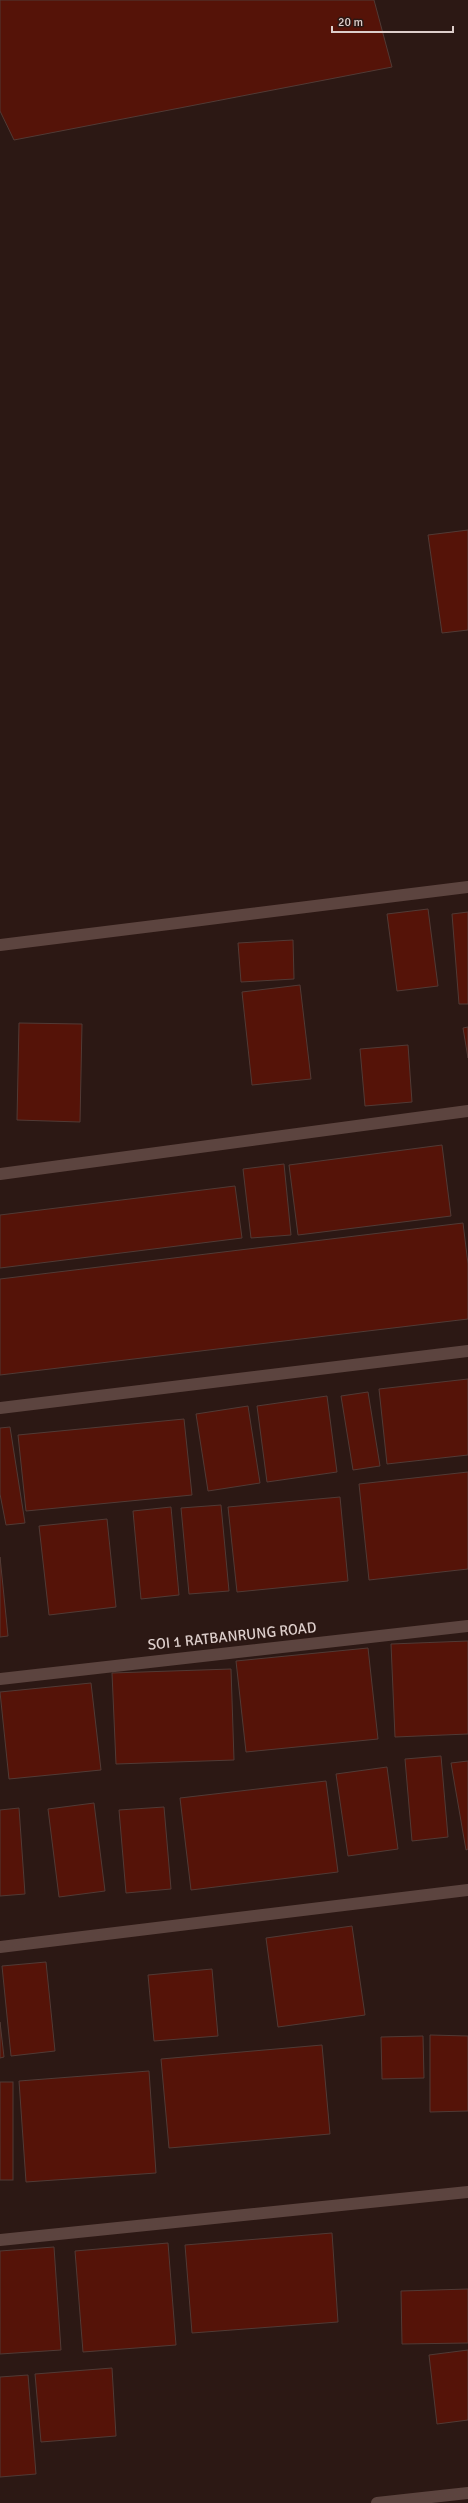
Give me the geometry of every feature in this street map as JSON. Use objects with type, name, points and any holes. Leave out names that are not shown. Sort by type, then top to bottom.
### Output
[{"type":"street","points":[[0,945],[468,887]]},
{"type":"street","points":[[0,1174],[468,1111]]},
{"type":"street","points":[[0,1408],[468,1351]]},
{"type":"street","name":"SOI 1 RATBANRUNG ROAD","points":[[0,1679],[468,1626]]},
{"type":"street","points":[[0,1947],[468,1890]]},
{"type":"street","points":[[0,2240],[468,2192]]},
{"type":"street","points":[[377,2503],[468,2493]]},
{"type":"building","points":[[0,0],[374,0],[392,67],[14,140],[0,111]]},
{"type":"building","points":[[468,530],[468,630],[442,633],[428,535]]},
{"type":"building","points":[[428,909],[438,986],[397,991],[387,914]]},
{"type":"building","points":[[468,912],[468,1004],[459,1004],[452,914]]},
{"type":"building","points":[[293,940],[294,979],[241,982],[238,943]]},
{"type":"building","points":[[300,985],[311,1079],[252,1085],[242,992]]},
{"type":"building","points":[[19,1023],[82,1024],[80,1122],[17,1120]]},
{"type":"building","points":[[468,1027],[468,1058],[463,1028]]},
{"type":"building","points":[[408,1045],[412,1102],[365,1106],[360,1049]]},
{"type":"building","points":[[442,1145],[451,1216],[298,1235],[289,1165]]},
{"type":"building","points":[[284,1164],[291,1235],[251,1238],[243,1169]]},
{"type":"building","points":[[235,1186],[242,1238],[0,1268],[0,1215]]},
{"type":"building","points":[[463,1223],[468,1264],[468,1319],[0,1375],[0,1279]]},
{"type":"building","points":[[468,1379],[468,1455],[387,1464],[379,1389]]},
{"type":"building","points":[[368,1392],[380,1466],[353,1470],[341,1396]]},
{"type":"building","points":[[327,1396],[337,1472],[267,1482],[257,1406]]},
{"type":"building","points":[[248,1406],[260,1483],[208,1491],[196,1414]]},
{"type":"building","points":[[184,1419],[192,1495],[26,1511],[18,1435]]},
{"type":"building","points":[[10,1427],[25,1523],[6,1525],[0,1494],[0,1428]]},
{"type":"building","points":[[468,1472],[468,1569],[369,1580],[359,1484]]},
{"type":"building","points":[[340,1497],[348,1581],[237,1592],[228,1507]]},
{"type":"building","points":[[221,1505],[229,1591],[189,1594],[181,1508]]},
{"type":"building","points":[[171,1507],[179,1595],[141,1599],[133,1511]]},
{"type":"building","points":[[107,1519],[116,1607],[49,1615],[39,1526]]},
{"type":"building","points":[[0,1557],[8,1636],[0,1637]]},
{"type":"building","points":[[468,1641],[468,1734],[395,1737],[391,1644]]},
{"type":"building","points":[[368,1648],[378,1739],[246,1752],[236,1661]]},
{"type":"building","points":[[231,1669],[234,1760],[116,1764],[112,1673]]},
{"type":"building","points":[[91,1683],[101,1770],[9,1779],[0,1692]]},
{"type":"building","points":[[441,1756],[448,1837],[412,1841],[405,1759]]},
{"type":"building","points":[[468,1761],[468,1849],[466,1850],[451,1763]]},
{"type":"building","points":[[387,1767],[398,1849],[348,1856],[336,1774]]},
{"type":"building","points":[[326,1781],[338,1872],[191,1890],[180,1798]]},
{"type":"building","points":[[94,1803],[105,1891],[59,1897],[48,1809]]},
{"type":"building","points":[[164,1807],[171,1889],[126,1893],[119,1810]]},
{"type":"building","points":[[19,1808],[25,1894],[0,1896],[0,1810]]},
{"type":"building","points":[[352,1926],[365,2015],[278,2027],[266,1938]]},
{"type":"building","points":[[46,1962],[55,2051],[11,2056],[2,1966]]},
{"type":"building","points":[[212,1969],[218,2036],[154,2041],[148,1975]]},
{"type":"building","points":[[0,2022],[4,2057],[0,2058]]},
{"type":"building","points":[[430,2035],[468,2036],[468,2111],[430,2112]]},
{"type":"building","points":[[423,2036],[424,2078],[382,2079],[381,2037]]},
{"type":"building","points":[[322,2045],[330,2134],[169,2148],[161,2059]]},
{"type":"building","points":[[149,2071],[156,2173],[26,2182],[19,2081]]},
{"type":"building","points":[[0,2082],[13,2082],[13,2180],[0,2180]]},
{"type":"building","points":[[332,2233],[338,2322],[192,2333],[185,2245]]},
{"type":"building","points":[[168,2243],[176,2345],[83,2352],[75,2251]]},
{"type":"building","points":[[54,2247],[61,2350],[0,2354],[0,2251]]},
{"type":"building","points":[[468,2289],[468,2343],[402,2344],[401,2291]]},
{"type":"building","points":[[468,2350],[468,2420],[437,2424],[429,2355]]},
{"type":"building","points":[[112,2368],[116,2436],[41,2442],[35,2374]]},
{"type":"building","points":[[28,2375],[36,2474],[0,2477],[0,2377]]}]
